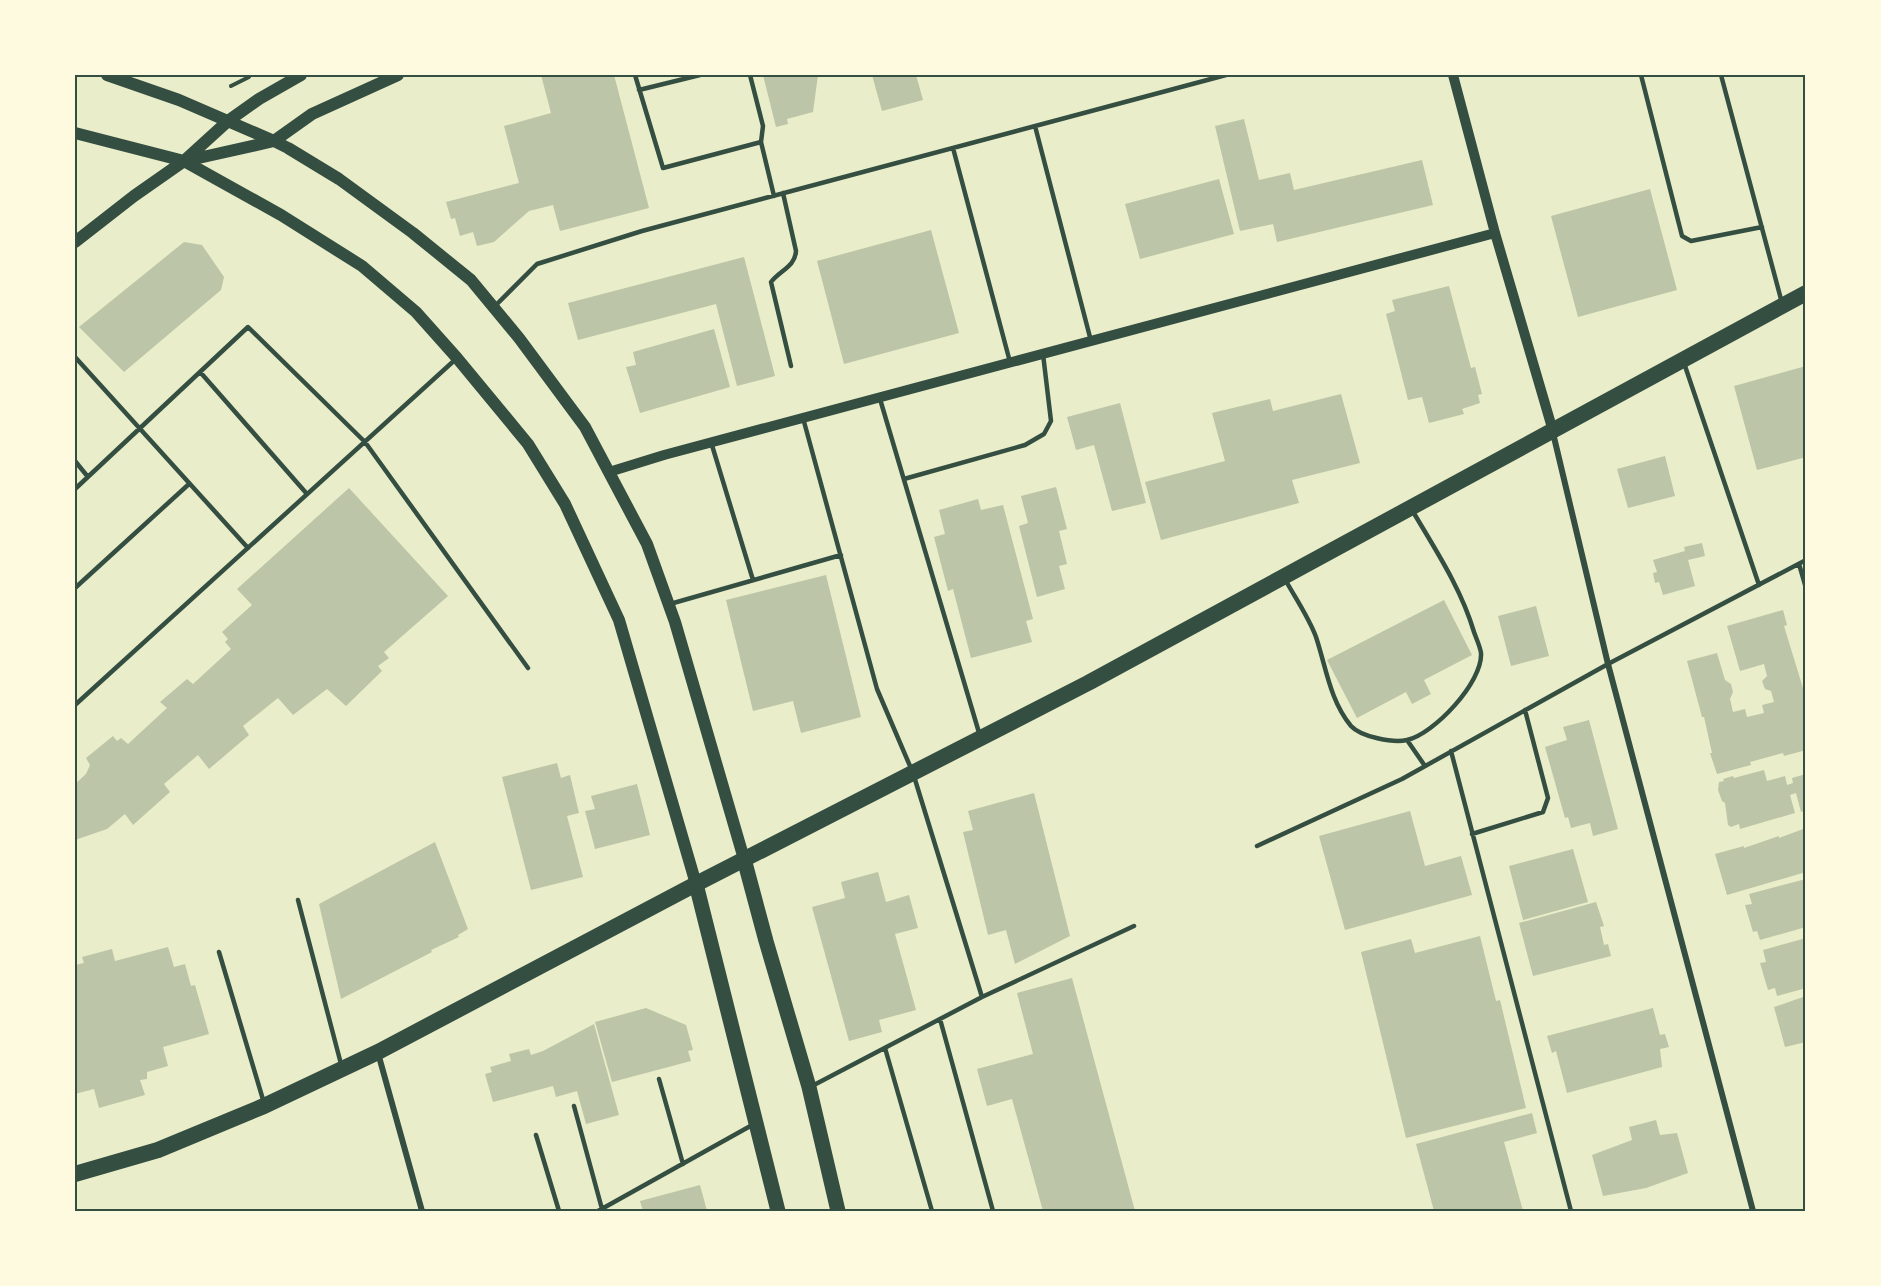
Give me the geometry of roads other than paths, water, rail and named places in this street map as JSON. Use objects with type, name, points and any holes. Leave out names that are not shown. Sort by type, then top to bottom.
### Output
[{"type":"highway","points":[[75,1174],[158,1150],[264,1106],[378,1053],[696,884],[1088,683],[1806,293]]},
{"type":"main road","points":[[107,75],[179,100],[288,148],[339,179],[413,233],[471,280],[519,338],[585,427],[647,544],[669,604],[809,1087],[838,1211]]},
{"type":"main road","points":[[75,242],[184,161],[228,121],[259,99],[270,95],[301,75]]},
{"type":"main road","points":[[184,161],[273,141],[312,114],[398,75]]},
{"type":"main road","points":[[75,133],[184,161],[281,215],[362,266],[416,312],[528,444],[565,504],[619,620],[696,884],[778,1211]]},
{"type":"street","points":[[1453,75],[1495,233],[1553,431],[1608,664],[1753,1210],[1744,1211]]},
{"type":"street","points":[[609,472],[803,417],[1495,233]]},
{"type":"street","points":[[378,1053],[422,1211]]},
{"type":"lane","points":[[635,75],[663,168],[761,142]]},
{"type":"lane","points":[[639,90],[700,75]]},
{"type":"lane","points":[[750,75],[763,126],[761,142],[774,196]]},
{"type":"lane","points":[[494,307],[537,264],[642,231],[1226,75]]},
{"type":"lane","points":[[1641,75],[1682,236],[1691,242],[1762,227]]},
{"type":"lane","points":[[1722,75],[1782,306]]},
{"type":"lane","points":[[1035,126],[1091,341]]},
{"type":"lane","points":[[953,148],[1010,363]]},
{"type":"lane","points":[[783,193],[796,257],[793,263],[771,282],[791,366]]},
{"type":"lane","points":[[75,489],[248,327],[365,442],[528,668]]},
{"type":"lane","points":[[904,479],[1025,445],[1044,434],[1051,422],[1042,354]]},
{"type":"lane","points":[[75,357],[248,548]]},
{"type":"lane","points":[[75,705],[457,358]]},
{"type":"lane","points":[[1683,360],[1759,585]]},
{"type":"lane","points":[[201,372],[307,494]]},
{"type":"lane","points":[[879,397],[981,738]]},
{"type":"lane","points":[[803,417],[877,689],[913,773],[982,997]]},
{"type":"lane","points":[[711,442],[753,580]]},
{"type":"lane","points":[[75,461],[88,477]]},
{"type":"lane","points":[[75,588],[189,484]]},
{"type":"lane","points":[[1283,576],[1316,636],[1337,705],[1353,728],[1373,738],[1407,740],[1433,726],[1472,685],[1481,655],[1468,609],[1410,507]]},
{"type":"lane","points":[[669,604],[841,555]]},
{"type":"lane","points":[[1257,846],[1402,779],[1608,664],[1806,560]]},
{"type":"lane","points":[[1799,564],[1806,588]]},
{"type":"lane","points":[[1472,834],[1543,812],[1548,798],[1526,710]]},
{"type":"lane","points":[[1407,740],[1425,766]]},
{"type":"lane","points":[[1451,751],[1571,1211]]},
{"type":"lane","points":[[298,900],[342,1070]]},
{"type":"lane","points":[[809,1087],[982,997],[1134,926]]},
{"type":"lane","points":[[219,952],[264,1106]]},
{"type":"lane","points":[[940,1019],[993,1211]]},
{"type":"lane","points":[[885,1048],[932,1211]]},
{"type":"lane","points":[[659,1079],[683,1164]]},
{"type":"lane","points":[[574,1106],[600,1210],[757,1123]]},
{"type":"lane","points":[[536,1135],[559,1211]]}]
